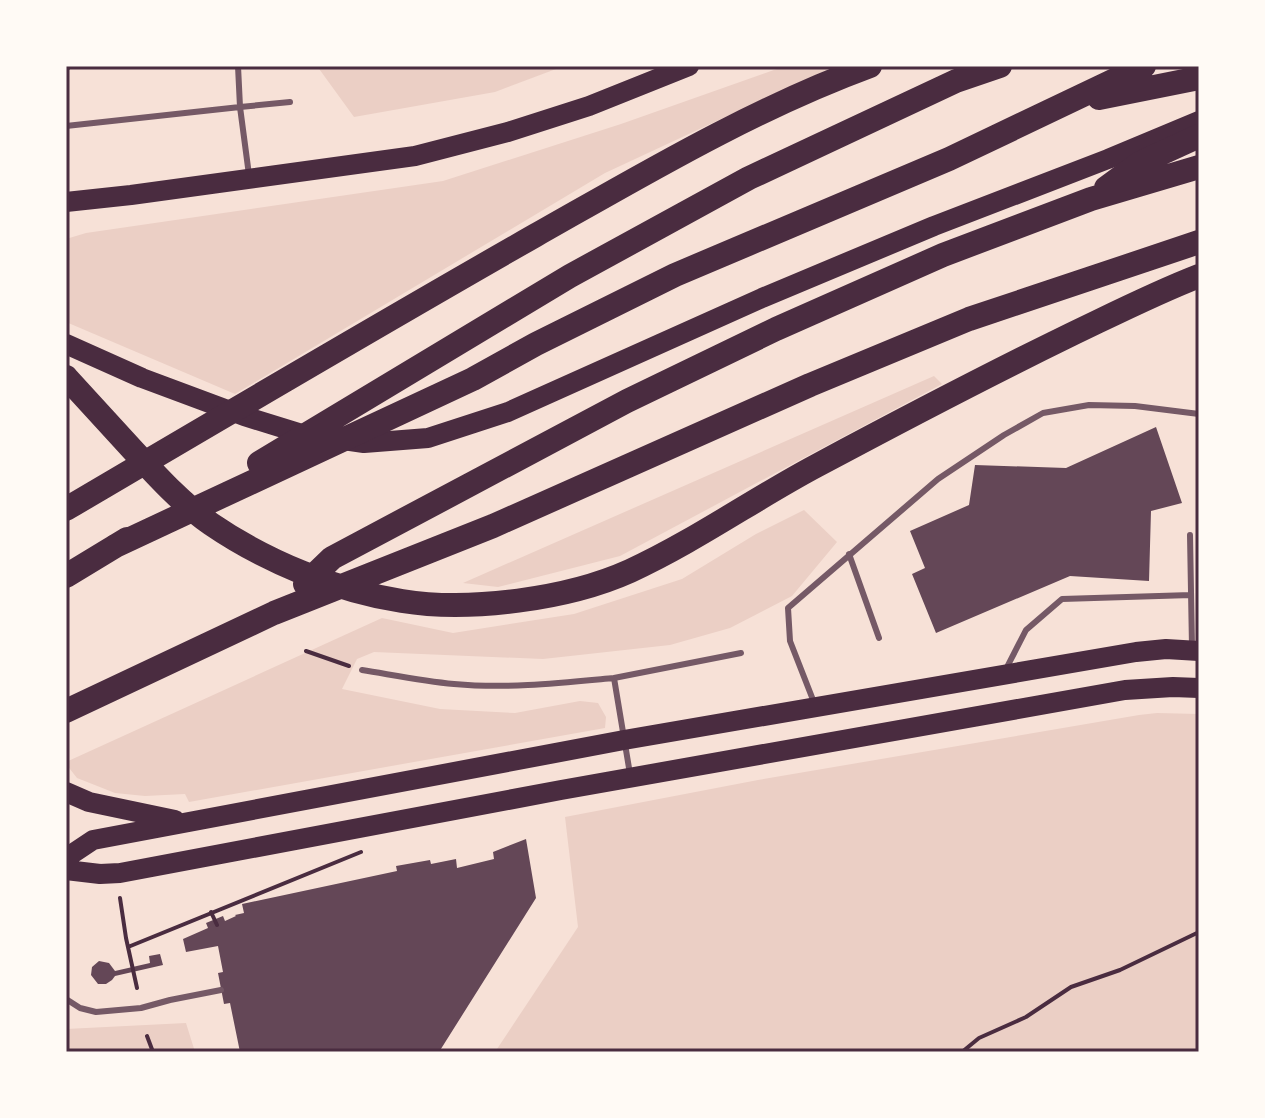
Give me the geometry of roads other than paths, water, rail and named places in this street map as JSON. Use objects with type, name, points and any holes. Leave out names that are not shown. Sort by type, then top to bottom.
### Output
[{"type":"highway","points":[[66,509],[611,193],[722,133],[822,84],[870,66]]},
{"type":"highway","points":[[66,576],[283,450],[570,276],[735,186],[956,81],[1000,66]]},
{"type":"highway","points":[[115,546],[473,379],[675,275],[949,159],[1144,66]]},
{"type":"highway","points":[[1061,106],[1194,78]]},
{"type":"highway","points":[[1091,199],[1140,163],[1199,136]]},
{"type":"highway","points":[[274,613],[332,558],[627,401],[776,329],[943,255],[1091,199],[1199,167]]},
{"type":"highway","points":[[66,711],[274,613],[493,526],[810,385],[969,319],[1199,242]]},
{"type":"highway","points":[[66,377],[176,496],[209,523],[248,546],[310,575],[361,592],[434,604],[493,603],[547,596],[598,583],[629,571],[686,542],[812,468],[989,375],[1199,276]]},
{"type":"main road","points":[[66,202],[415,156],[508,132],[589,106],[689,66]]},
{"type":"main road","points":[[66,344],[142,378],[302,434],[364,443],[428,438],[508,412],[762,298],[1199,121]]},
{"type":"main road","points":[[66,858],[93,840],[624,740],[1136,652],[1195,650]]},
{"type":"main road","points":[[66,870],[120,873],[631,777],[1125,690],[1199,688]]},
{"type":"main road","points":[[66,792],[89,802],[187,822]]},
{"type":"lane","points":[[238,66],[250,179]]},
{"type":"lane","points":[[66,126],[290,102]]},
{"type":"lane","points":[[816,707],[790,641],[788,608],[938,479],[1043,413],[1089,405],[1135,406],[1199,414]]},
{"type":"lane","points":[[1190,535],[1195,650]]},
{"type":"lane","points":[[849,554],[879,638]]},
{"type":"lane","points":[[1004,675],[1026,630],[1062,599],[1191,595]]},
{"type":"lane","points":[[362,670],[453,684],[504,686],[614,678],[741,653]]},
{"type":"lane","points":[[614,678],[631,777]]},
{"type":"lane","points":[[66,999],[80,1008],[96,1012],[141,1008],[221,990]]}]
